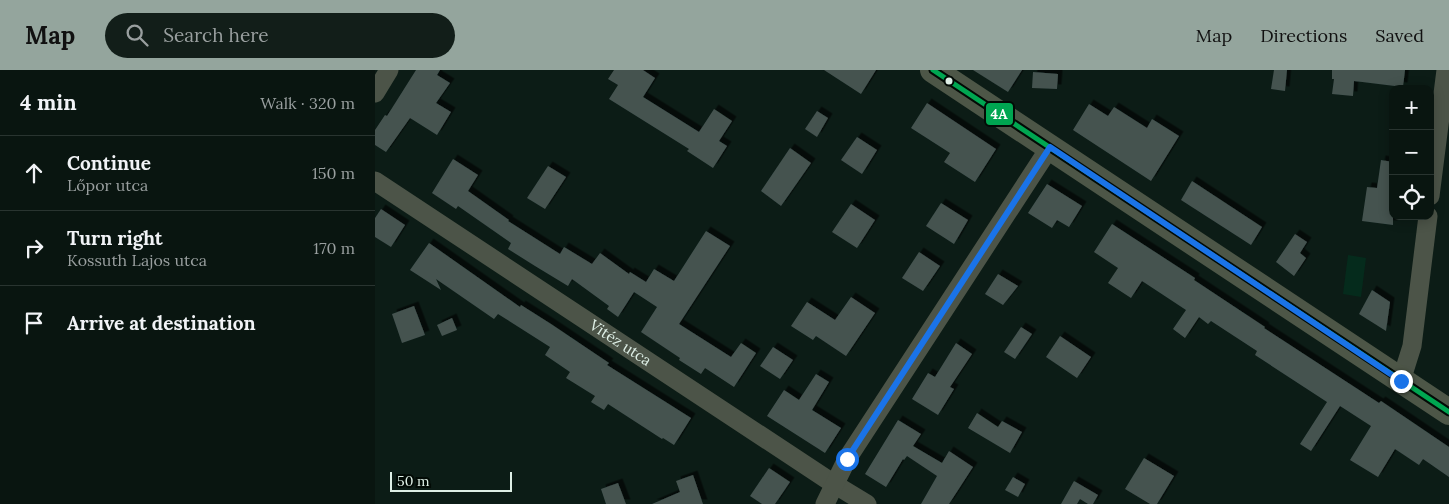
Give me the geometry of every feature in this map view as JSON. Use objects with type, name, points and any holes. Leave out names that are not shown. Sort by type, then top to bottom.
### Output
[{"type":"main road","points":[[933,70],[1449,412]]},
{"type":"street","points":[[375,93],[389,70]]},
{"type":"street","points":[[1432,175],[1445,70]]},
{"type":"street","points":[[825,504],[847,459],[1050,147]]},
{"type":"street","name":"Vitéz utca","points":[[375,181],[867,504]]},
{"type":"street","points":[[1401,381],[1412,346],[1428,220]]},
{"type":"shaded area","points":[[1348,255],[1366,258],[1361,297],[1343,294]]},
{"type":"building","points":[[416,70],[440,70],[437,75],[450,83],[436,103],[451,112],[437,135],[410,118],[386,152],[375,145],[375,130],[385,115],[387,116]]},
{"type":"building","points":[[614,70],[643,70],[655,78],[643,97],[699,132],[714,109],[732,121],[719,141],[727,146],[713,168],[687,151],[689,149],[609,99],[618,85],[608,79]]},
{"type":"building","points":[[824,70],[876,70],[861,94]]},
{"type":"building","points":[[973,70],[1022,70],[1008,92]]},
{"type":"building","points":[[1274,70],[1287,70],[1285,91],[1271,89]]},
{"type":"building","points":[[1332,70],[1405,70],[1403,85],[1354,81],[1353,96],[1332,94],[1334,79],[1332,79]]},
{"type":"building","points":[[1033,72],[1058,74],[1057,89],[1032,88]]},
{"type":"building","points":[[927,103],[996,149],[975,182],[944,162],[950,153],[911,128]]},
{"type":"building","points":[[1089,104],[1108,116],[1114,107],[1147,128],[1152,119],[1179,136],[1151,181],[1073,130]]},
{"type":"building","points":[[817,111],[828,118],[817,137],[805,129]]},
{"type":"building","points":[[857,137],[877,150],[862,174],[841,160]]},
{"type":"building","points":[[790,148],[811,163],[781,206],[761,191]]},
{"type":"building","points":[[453,159],[478,175],[468,191],[508,221],[560,254],[564,247],[592,264],[600,253],[629,274],[630,272],[646,282],[654,269],[674,281],[706,231],[730,246],[679,324],[731,357],[741,343],[756,353],[734,387],[705,368],[701,374],[641,332],[657,307],[634,292],[618,317],[607,309],[609,306],[572,279],[568,286],[535,266],[508,249],[511,243],[458,206],[456,209],[432,193]]},
{"type":"building","points":[[1381,160],[1389,161],[1389,220],[1393,220],[1393,225],[1362,221],[1367,187],[1377,188]]},
{"type":"building","points":[[548,166],[566,177],[545,209],[527,198]]},
{"type":"building","points":[[1192,181],[1262,227],[1251,245],[1181,200]]},
{"type":"building","points":[[1047,184],[1082,206],[1069,227],[1057,220],[1052,228],[1028,213]]},
{"type":"building","points":[[941,203],[968,220],[954,244],[926,226]]},
{"type":"building","points":[[851,204],[875,220],[857,248],[832,232]]},
{"type":"building","points":[[381,209],[405,225],[391,247],[375,237],[375,218]]},
{"type":"building","points":[[1112,224],[1195,278],[1194,280],[1264,328],[1379,403],[1381,401],[1449,447],[1449,477],[1423,459],[1419,465],[1395,449],[1378,477],[1350,460],[1371,426],[1340,406],[1311,451],[1300,444],[1327,402],[1255,355],[1257,351],[1211,321],[1208,324],[1199,317],[1185,338],[1173,329],[1186,310],[1142,281],[1131,298],[1108,283],[1118,268],[1094,252]]},
{"type":"building","points":[[1295,234],[1307,242],[1300,253],[1306,258],[1294,276],[1276,262]]},
{"type":"building","points":[[429,243],[520,307],[521,305],[551,324],[609,363],[607,365],[691,418],[674,445],[608,404],[604,410],[591,402],[595,396],[566,378],[570,372],[545,355],[550,347],[498,314],[494,319],[436,279],[441,290],[410,270]]},
{"type":"building","points":[[919,252],[940,266],[923,291],[902,278]]},
{"type":"building","points":[[998,274],[1018,286],[1003,305],[985,294]]},
{"type":"building","points":[[1372,290],[1390,302],[1386,331],[1359,314]]},
{"type":"building","points":[[851,297],[875,313],[846,356],[816,336],[813,340],[791,326],[807,302],[835,320]]},
{"type":"building","points":[[414,306],[425,335],[402,343],[392,314]]},
{"type":"building","points":[[452,318],[457,330],[442,336],[437,325]]},
{"type":"building","points":[[1021,327],[1032,334],[1015,359],[1004,352]]},
{"type":"building","points":[[1060,336],[1091,357],[1077,378],[1046,357]]},
{"type":"building","points":[[956,343],[972,354],[950,387],[954,389],[938,415],[912,399],[928,373],[935,377]]},
{"type":"building","points":[[773,347],[793,360],[780,379],[760,366]]},
{"type":"building","points":[[816,374],[829,382],[812,410],[841,428],[825,453],[767,416],[784,390],[799,400]]},
{"type":"building","points":[[977,413],[998,427],[1002,421],[1022,432],[1010,453],[968,428]]},
{"type":"building","points":[[898,420],[921,434],[913,446],[942,463],[949,451],[973,467],[949,504],[921,504],[937,476],[907,456],[903,459],[886,487],[865,474]]},
{"type":"building","points":[[1144,458],[1174,476],[1157,504],[1150,504],[1125,489]]},
{"type":"building","points":[[769,468],[790,482],[775,504],[762,504],[750,496]]},
{"type":"building","points":[[693,475],[703,504],[652,504],[680,492],[676,481]]},
{"type":"building","points":[[1013,477],[1025,484],[1018,497],[1005,490]]},
{"type":"building","points":[[1074,481],[1098,495],[1093,504],[1088,504],[1080,499],[1077,504],[1061,504]]},
{"type":"building","points":[[618,483],[626,504],[606,504],[601,489]]},
{"type":"transit line","name":"4A","points":[[933,70],[1449,412]]},
{"type":"route","points":[[847,459],[1050,147],[1401,381]]}]
